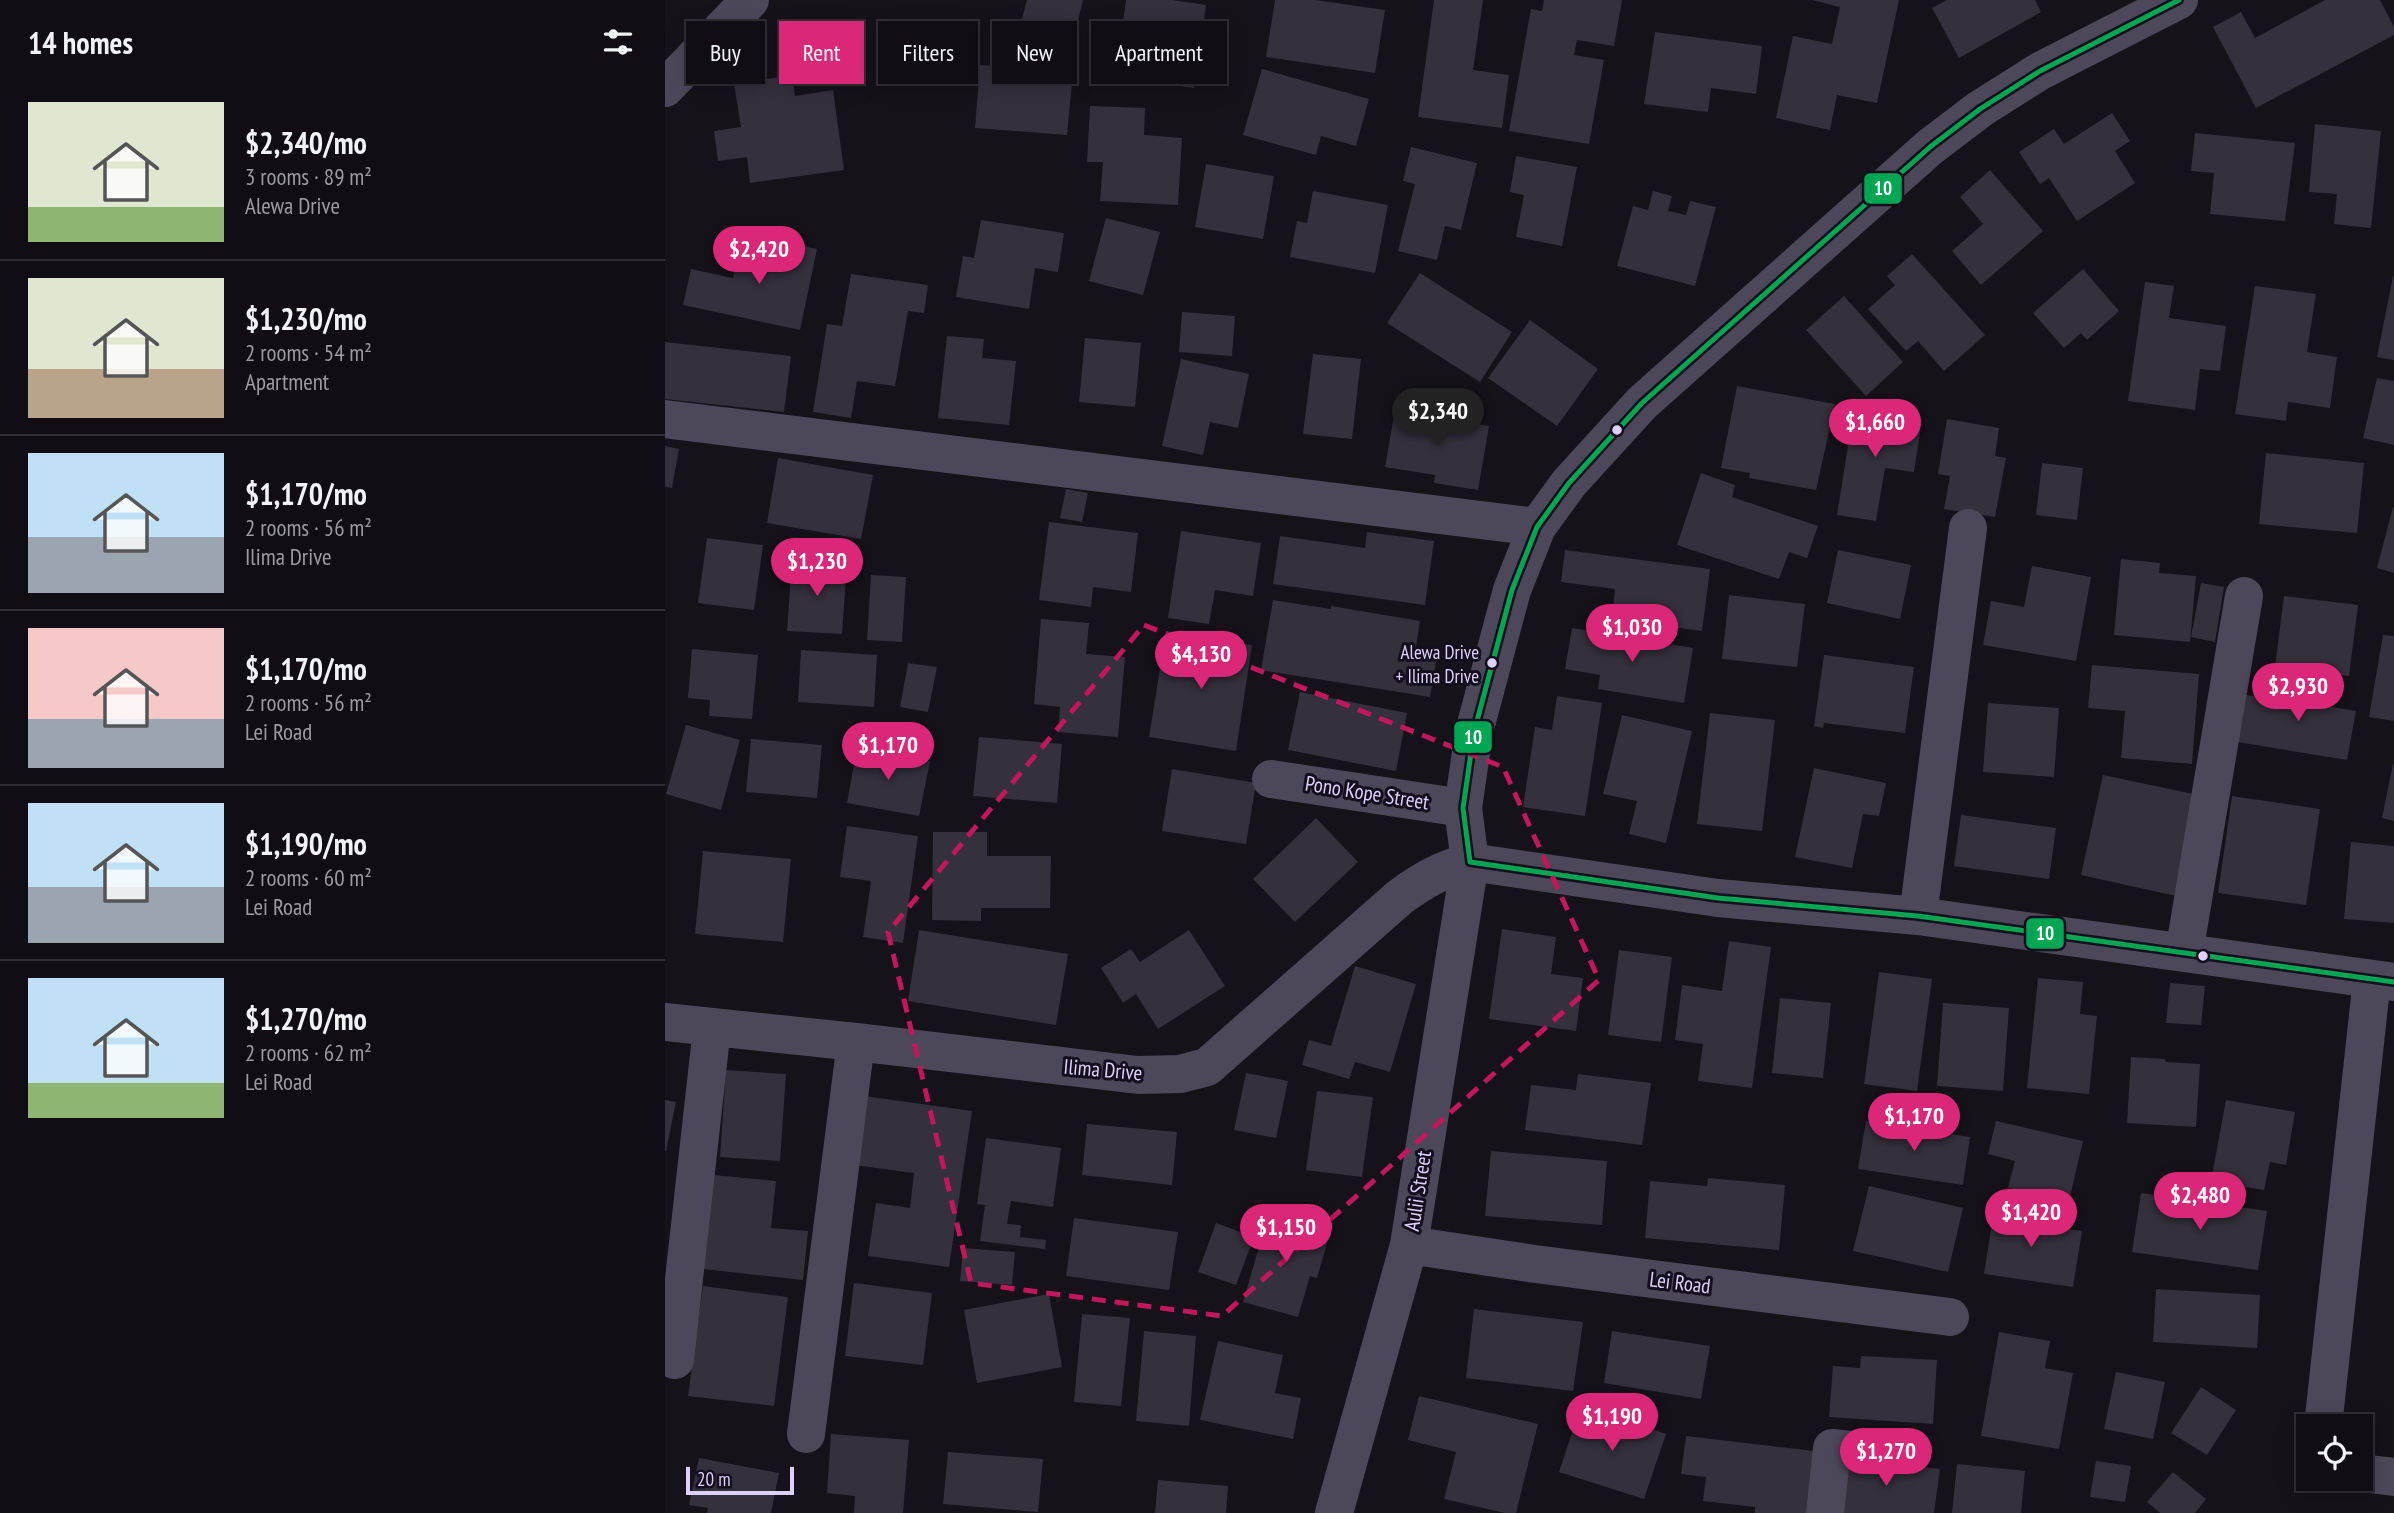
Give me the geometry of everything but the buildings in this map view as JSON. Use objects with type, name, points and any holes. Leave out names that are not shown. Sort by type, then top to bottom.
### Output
[{"type":"street","points":[[665,88],[750,0]]},
{"type":"street","name":"Aulii Street","points":[[1334,1513],[1409,1245],[1470,862],[1463,808],[1474,732],[1512,590],[1538,527],[1569,483],[1641,403],[1930,147],[1979,109],[2041,71],[2179,0]]},
{"type":"street","points":[[665,419],[1538,527]]},
{"type":"street","points":[[1918,916],[1968,528]]},
{"type":"street","points":[[2184,953],[2244,596]]},
{"type":"street","name":"Pono Kope Street","points":[[1271,779],[1463,808]]},
{"type":"street","points":[[1470,862],[1718,898],[1918,916],[2383,981],[2325,1414]]},
{"type":"street","name":"Ilima Drive","points":[[665,1022],[1138,1075],[1180,1073],[1207,1067],[1425,878],[1470,862]]},
{"type":"street","points":[[675,1360],[712,1028]]},
{"type":"street","points":[[806,1434],[856,1042]]},
{"type":"street","name":"Lei Road","points":[[1409,1245],[1549,1266],[1951,1317]]},
{"type":"street","points":[[1825,1513],[1832,1448],[1879,1453]]},
{"type":"street","points":[[2373,1475],[2394,1478]]},
{"type":"highlighted area","points":[[1144,625],[1503,767],[1599,980],[1222,1316],[971,1283],[888,932]]},
{"type":"transit line","name":"10","points":[[2179,0],[2040,71],[1980,109],[1930,147],[1642,403],[1569,483],[1537,527],[1512,590],[1474,732],[1463,808],[1470,862],[1718,898],[1918,916],[2394,982]]},
{"type":"place","name":"Alewa Drive + Ilima Drive","points":[[1492,663]]}]
